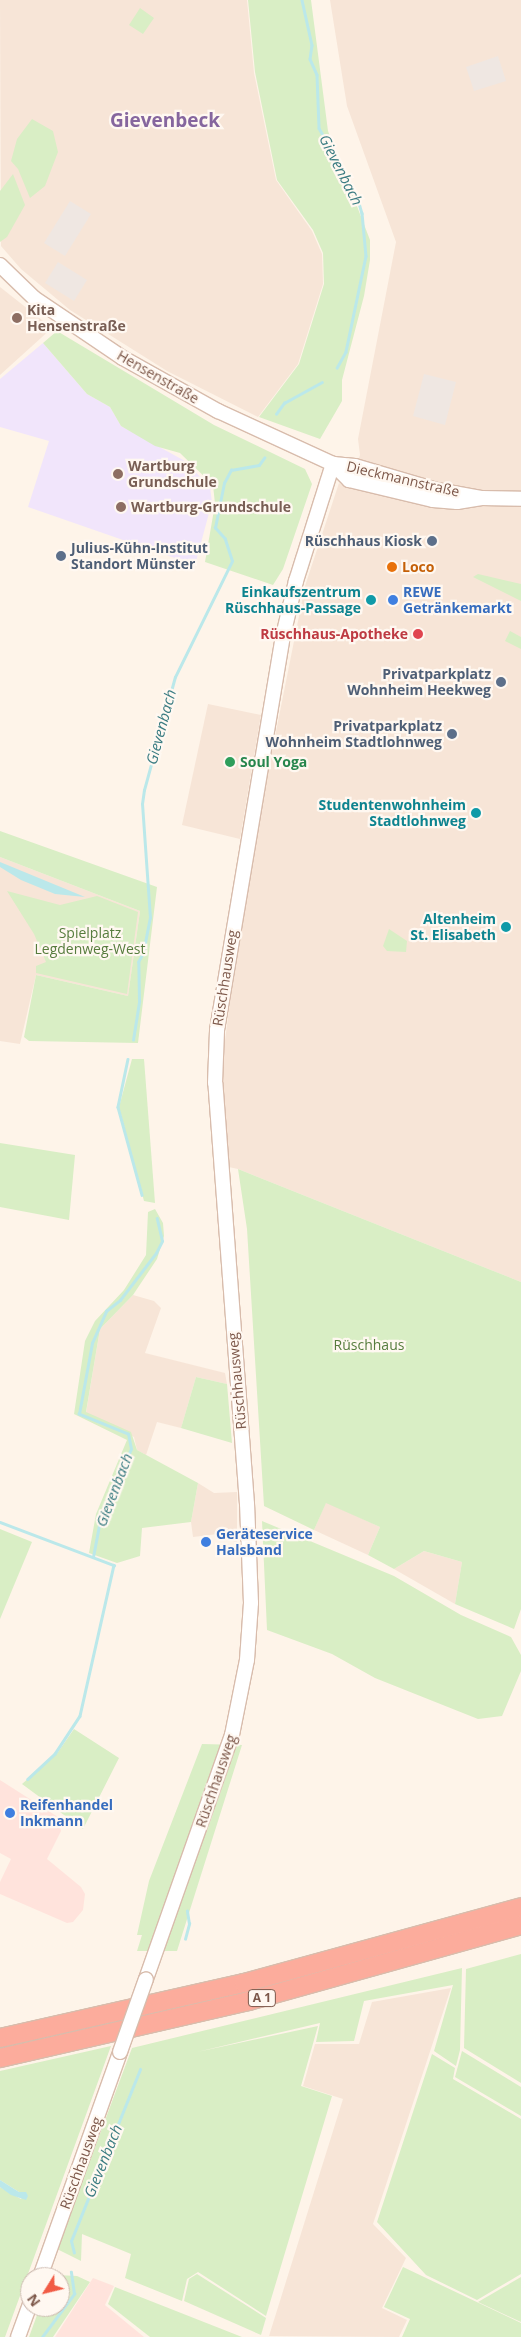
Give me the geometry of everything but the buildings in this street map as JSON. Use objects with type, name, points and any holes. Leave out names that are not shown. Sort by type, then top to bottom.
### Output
[{"type":"highway","name":"A 1","points":[[0,2038],[244,1983],[521,1907]]},
{"type":"highway","name":"A 1","points":[[0,2058],[249,2001],[521,1925]]},
{"type":"main road","name":"Hensenstraße","points":[[0,265],[20,286],[55,313],[160,380],[218,411],[332,464]]},
{"type":"main road","name":"Dieckmannstraße","points":[[332,464],[349,480],[404,495],[457,502],[482,498],[521,499]]},
{"type":"main road","name":"Rüschhausweg","points":[[44,2267],[229,1744],[247,1660],[251,1604],[247,1504],[217,1116],[217,1030],[282,640],[298,574],[332,464]]},
{"type":"main road","points":[[18,2337],[25,2317]]},
{"type":"shaded area","points":[[0,0],[247,0],[254,73],[276,180],[312,231],[322,254],[323,284],[298,364],[258,417],[167,371],[70,310],[21,269],[1,246]]},
{"type":"shaded area","points":[[330,0],[521,0],[521,1282],[238,1169],[224,1166],[222,1064],[244,892],[305,586],[339,483],[349,489],[360,455],[358,439],[396,242],[347,106]]},
{"type":"shaded area","points":[[498,56],[506,81],[474,91],[466,67]]},
{"type":"shaded area","points":[[70,201],[91,214],[65,256],[44,243]]},
{"type":"shaded area","points":[[58,262],[87,280],[74,301],[45,283]]},
{"type":"shaded area","points":[[0,287],[52,328],[0,375]]},
{"type":"shaded area","name":"Wartburg Grundschule","points":[[43,343],[87,394],[110,407],[121,426],[185,461],[210,487],[212,502],[195,565],[28,507],[49,441],[0,427],[0,379]]},
{"type":"shaded area","points":[[424,374],[456,382],[445,425],[413,416]]},
{"type":"shaded area","points":[[208,704],[261,715],[240,839],[182,825]]},
{"type":"shaded area","points":[[0,857],[140,911],[128,996],[36,975],[20,1044],[0,1041]]},
{"type":"shaded area","points":[[133,1295],[154,1301],[161,1308],[145,1353],[225,1373],[227,1384],[196,1377],[181,1428],[157,1422],[146,1455],[137,1450],[134,1437],[86,1413],[100,1329]]},
{"type":"shaded area","points":[[198,1483],[214,1493],[237,1492],[237,1545],[226,1533],[193,1537],[191,1522]]},
{"type":"shaded area","points":[[326,1502],[380,1527],[368,1555],[314,1530]]},
{"type":"shaded area","points":[[424,1551],[462,1562],[455,1604],[394,1569]]},
{"type":"shaded area","points":[[0,1780],[58,1817],[61,1831],[47,1859],[81,1887],[85,1894],[83,1910],[73,1922],[67,1923],[0,1894],[0,1882],[11,1859],[0,1853]]},
{"type":"shaded area","points":[[451,1988],[373,2224],[406,2258],[382,2308],[407,2320],[399,2337],[269,2336],[343,2099],[303,2086],[315,2044],[359,2044],[372,2002]]},
{"type":"shaded area","points":[[93,2278],[114,2286],[105,2305],[144,2337],[55,2337],[68,2317],[70,2317],[70,2314]]},
{"type":"green space","points":[[248,0],[311,0],[328,131],[370,240],[370,260],[364,296],[342,380],[342,401],[320,439],[259,417],[299,364],[324,284],[323,253],[313,230],[277,180],[255,72]]},
{"type":"green space","points":[[140,8],[154,18],[143,34],[129,25]]},
{"type":"green space","points":[[32,119],[53,131],[58,152],[45,186],[30,198],[18,169],[11,161],[17,139]]},
{"type":"green space","points":[[13,174],[25,205],[7,237],[0,242],[0,191]]},
{"type":"green space","points":[[57,331],[214,425],[305,469],[312,484],[283,569],[273,585],[205,562],[215,504],[213,485],[180,453],[155,446],[121,426],[110,407],[87,394],[43,343]]},
{"type":"green space","points":[[478,574],[521,584],[521,601],[473,577]]},
{"type":"green space","points":[[510,631],[521,637],[521,649],[505,641]]},
{"type":"green space","points":[[0,831],[157,887],[138,1043],[29,1041],[24,1037],[36,975],[128,996],[140,911],[0,857]]},
{"type":"green space","name":"Spielplatz Legdenweg-West","points":[[7,891],[60,905],[97,896],[138,912],[127,994],[36,973],[36,966],[46,962],[34,934]]},
{"type":"green space","points":[[389,929],[407,941],[406,952],[387,951],[383,946]]},
{"type":"green space","points":[[132,1059],[144,1059],[155,1203],[144,1201],[119,1107]]},
{"type":"green space","points":[[0,1143],[75,1155],[69,1220],[0,1207]]},
{"type":"green space","name":"Rüschhaus","points":[[238,1169],[521,1282],[521,1609],[514,1629],[455,1604],[462,1562],[424,1551],[394,1569],[368,1555],[380,1527],[326,1503],[314,1530],[264,1506],[247,1229]]},
{"type":"green space","points":[[155,1209],[163,1223],[164,1236],[157,1259],[133,1295],[100,1329],[86,1412],[131,1432],[137,1450],[198,1483],[191,1522],[142,1528],[140,1556],[117,1563],[89,1553],[96,1514],[127,1440],[74,1414],[85,1341],[95,1321],[124,1290],[146,1255],[148,1212]]},
{"type":"green space","points":[[196,1377],[227,1384],[232,1443],[181,1428]]},
{"type":"green space","points":[[262,1521],[394,1576],[461,1615],[511,1637],[521,1655],[521,1671],[502,1716],[478,1719],[375,1678],[332,1654],[267,1630]]},
{"type":"green space","points":[[0,1529],[32,1542],[0,1619]]},
{"type":"green space","points":[[74,1729],[119,1758],[83,1829],[22,1784],[58,1752]]},
{"type":"green space","points":[[202,1744],[242,1745],[177,1951],[137,1951],[142,1935],[137,1935],[149,1881]]},
{"type":"green space","points":[[521,1954],[521,2083],[464,2048],[466,1969]]},
{"type":"green space","points":[[462,1968],[460,2050],[456,2066],[434,2051],[453,1985],[364,2001],[354,2041],[316,2042],[320,2023],[197,2052],[318,2026],[301,2086],[332,2096],[266,2316],[198,2272],[187,2279],[182,2301],[125,2278],[131,2254],[82,2234],[81,2261],[57,2249],[132,2048]]},
{"type":"green space","points":[[111,2046],[30,2267],[20,2267],[20,2296],[5,2337],[0,2337],[0,2187],[21,2199],[26,2192],[19,2192],[0,2180],[0,2071]]},
{"type":"green space","points":[[462,2051],[521,2087],[521,2116],[455,2077]]},
{"type":"green space","points":[[432,2054],[455,2068],[453,2079],[521,2119],[521,2274],[477,2300],[426,2275],[377,2222]]},
{"type":"green space","points":[[403,2267],[521,2323],[521,2337],[402,2337],[410,2319],[384,2307]]},
{"type":"green space","points":[[197,2274],[266,2318],[261,2335],[184,2301],[189,2279]]},
{"type":"green space","points":[[70,2276],[77,2276],[90,2282],[70,2312]]},
{"type":"green space","points":[[521,2277],[521,2322],[478,2302]]},
{"type":"green space","points":[[115,2287],[242,2337],[150,2337],[108,2304]]},
{"type":"green space","points":[[36,2317],[66,2317],[53,2337],[29,2337]]},
{"type":"water","points":[[0,862],[85,897],[55,894],[21,880],[0,867]]},
{"type":"water","points":[[0,2180],[19,2192],[26,2192],[28,2196],[26,2200],[11,2195],[0,2187]]},
{"type":"waterway","name":"Gievenbach","points":[[302,0],[312,45],[310,59],[317,75],[319,128],[336,158],[346,186],[357,196],[362,213],[366,256],[346,352],[337,368]]},
{"type":"waterway","name":"Gievenbach","points":[[276,414],[284,403],[322,382]]},
{"type":"waterway","name":"Gievenbach","points":[[133,1040],[139,1001],[138,962],[143,953],[150,918],[142,804],[144,790],[175,677],[232,561],[225,539],[215,528],[224,483],[231,470],[259,465],[264,458]]},
{"type":"waterway","name":"Gievenbach","points":[[128,1059],[118,1107],[142,1195]]},
{"type":"waterway","name":"Gievenbach","points":[[93,1557],[101,1515],[131,1449],[128,1434],[79,1414],[92,1343],[106,1311],[120,1300],[156,1253],[162,1241],[157,1219]]},
{"type":"waterway","name":"Gievenbach","points":[[0,1522],[114,1565],[80,1716],[55,1754],[28,1779]]},
{"type":"waterway","name":"Gievenbach","points":[[185,1939],[189,1924],[187,1911]]},
{"type":"waterway","name":"Gievenbach","points":[[74,2253],[71,2241],[140,2069]]},
{"type":"waterway","name":"Gievenbach","points":[[42,2337],[74,2294],[71,2272]]},
{"type":"place","name":"Kita Hensenstraße","points":[[17,318]]},
{"type":"place","name":"Wartburg Grundschule","points":[[118,474]]},
{"type":"place","name":"Wartburg-Grundschule","points":[[121,507]]},
{"type":"place","name":"Rüschhaus Kiosk","points":[[432,541]]},
{"type":"place","name":"Julius-Kühn-Institut Standort Münster","points":[[61,556]]},
{"type":"place","name":"Loco","points":[[392,567]]},
{"type":"place","name":"Einkaufszentrum Rüschhaus-Passage","points":[[371,600]]},
{"type":"place","name":"REWE Getränkemarkt","points":[[393,600]]},
{"type":"place","name":"Rüschhaus-Apotheke","points":[[418,634]]},
{"type":"place","name":"Privatparkplatz Wohnheim Heekweg","points":[[501,682]]},
{"type":"place","name":"Privatparkplatz Wohnheim Stadtlohnweg","points":[[452,734]]},
{"type":"place","name":"Soul Yoga","points":[[230,762]]},
{"type":"place","name":"Studentenwohnheim Stadtlohnweg","points":[[476,813]]},
{"type":"place","name":"Altenheim St. Elisabeth","points":[[506,927]]},
{"type":"place","name":"Geräteservice Halsband","points":[[206,1542]]},
{"type":"place","name":"Reifenhandel Inkmann","points":[[10,1813]]},
{"type":"district","name":"Gievenbeck","points":[[165,121]]}]
